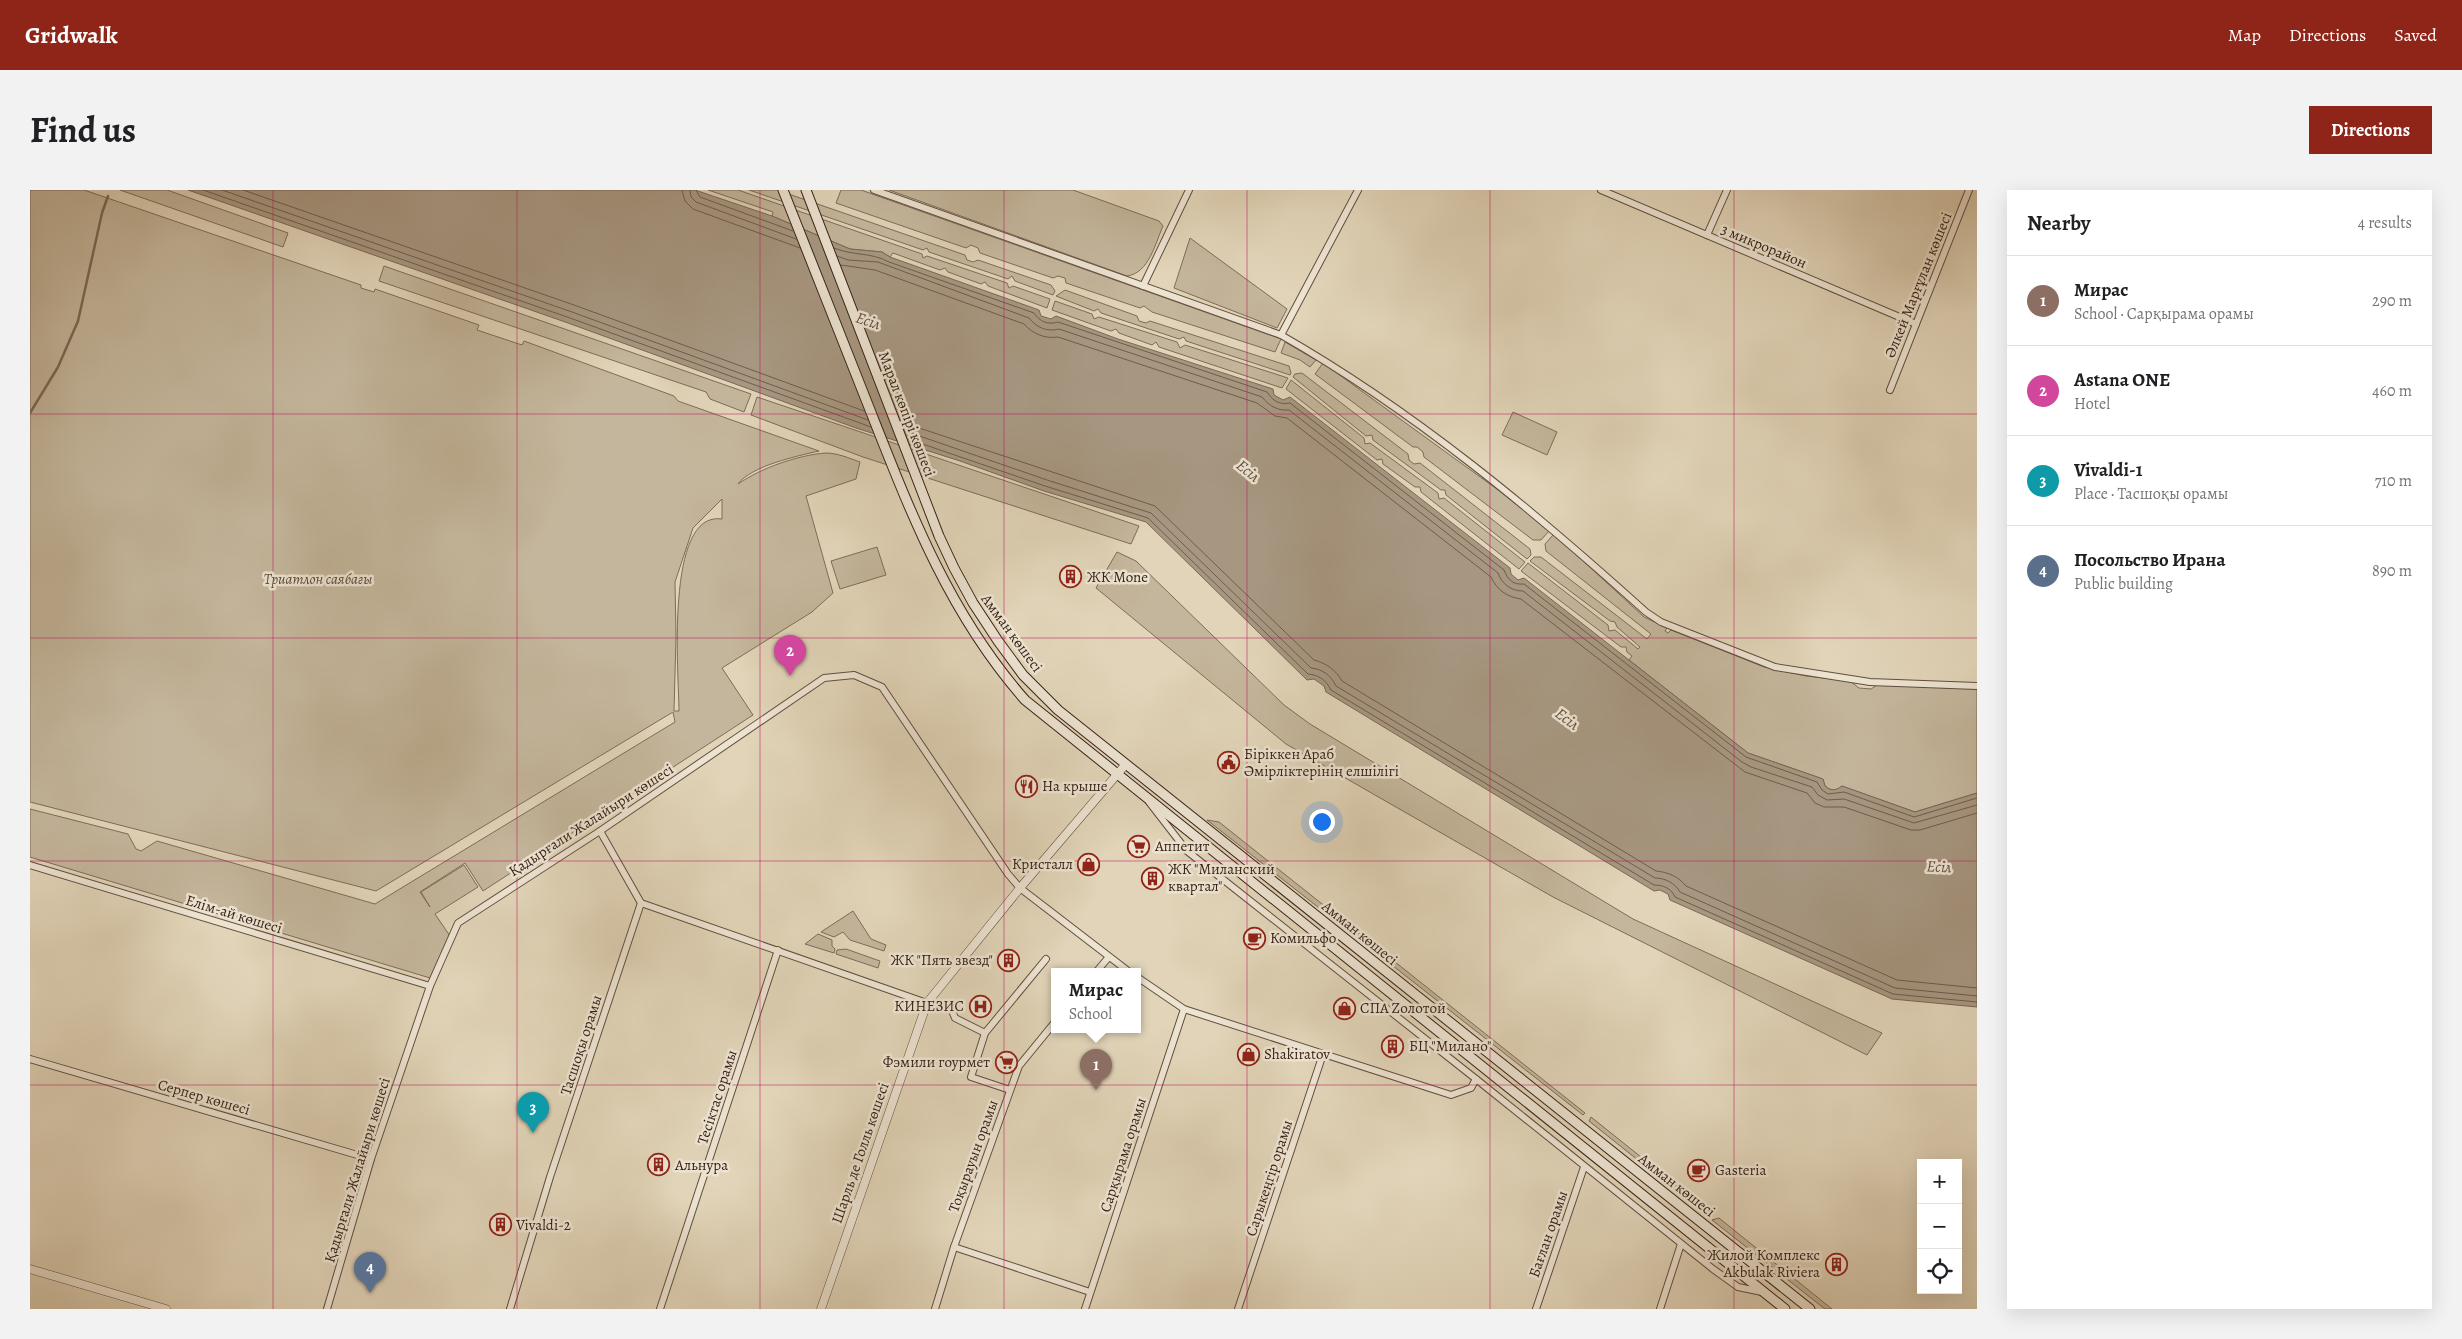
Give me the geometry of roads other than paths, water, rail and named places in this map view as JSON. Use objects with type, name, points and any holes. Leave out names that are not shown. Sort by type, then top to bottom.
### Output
[{"type":"main road","name":"Амман көшесі","points":[[783,190],[916,527],[961,614],[1000,672],[1026,700],[1116,775],[1785,1309]]},
{"type":"main road","name":"Марал көпірі көшесі","points":[[806,190],[940,536]]},
{"type":"main road","name":"Амман көшесі","points":[[940,536],[973,603],[1023,675],[1058,710],[1810,1309]]},
{"type":"street","points":[[874,190],[1281,335],[1341,370],[1451,449],[1554,530],[1646,612],[1661,622],[1775,667],[1870,682],[1977,686]]},
{"type":"street","points":[[1143,286],[1189,190]]},
{"type":"street","points":[[1281,335],[1358,190]]},
{"type":"street","name":"3 микрорайон","points":[[1601,190],[1916,324]]},
{"type":"street","points":[[1707,235],[1728,190]]},
{"type":"street","name":"Әлкей Марғұлан көшесі","points":[[1890,390],[1969,190]]},
{"type":"street","name":"Қадырғали Жалайыри көшесі","points":[[327,1309],[371,1159],[430,986],[458,922],[600,830],[824,678],[854,675],[882,687],[1008,874],[1020,888],[1108,958],[1123,968]]},
{"type":"street","name":"Шарль де Голль көшесі","points":[[821,1309],[927,1003],[1020,888],[1126,764]]},
{"type":"street","name":"Амман көшесі","points":[[1145,797],[1187,851],[1681,1244],[1738,1287],[1762,1292]]},
{"type":"street","points":[[600,830],[641,903],[927,1003],[950,1006],[955,1018],[985,1033]]},
{"type":"street","name":"Елім-ай көшесі","points":[[30,865],[430,986]]},
{"type":"street","name":"Тасшоқы орамы","points":[[510,1309],[550,1178],[641,903]]},
{"type":"street","name":"Тесіктас орамы","points":[[660,1309],[778,950]]},
{"type":"street","points":[[1100,968],[1108,958]]},
{"type":"street","points":[[1010,1090],[971,1077],[985,1033],[1046,959]]},
{"type":"street","points":[[1141,980],[1184,1009],[1451,1095],[1471,1088],[1476,1079]]},
{"type":"street","name":"Сарқырама орамы","points":[[1084,1309],[1184,1009]]},
{"type":"street","name":"Тоқырауын орамы","points":[[935,1309],[954,1247],[1019,1066],[1051,1027]]},
{"type":"street","name":"Сарыкеңгір орамы","points":[[1238,1309],[1323,1054]]},
{"type":"street","name":"Серпер көшесі","points":[[30,1059],[371,1159]]},
{"type":"street","name":"Бағлан орамы","points":[[1536,1309],[1584,1167]]},
{"type":"street","points":[[1660,1309],[1681,1244]]},
{"type":"street","points":[[954,1247],[1090,1292]]},
{"type":"street","points":[[30,1269],[166,1309]]},
{"type":"water","name":"Есіл","points":[[188,190],[695,190],[772,216],[850,249],[882,252],[890,257],[1039,310],[1041,316],[1051,319],[1056,316],[1118,339],[1273,389],[1274,395],[1283,400],[1290,397],[1510,568],[1511,574],[1518,580],[1524,578],[1748,753],[1823,779],[1825,786],[1831,790],[1842,786],[1915,812],[1977,793],[1977,1007],[1892,999],[1670,900],[1668,894],[1660,890],[1654,891],[1326,692],[1324,686],[1314,679],[1307,680],[1146,522],[1044,491],[960,461],[856,428],[568,323]]},
{"type":"waterway","points":[[30,413],[58,367],[78,321],[102,213],[108,196]]},
{"type":"place","name":"ЖК Mone","points":[[1071,577]]},
{"type":"place","name":"Astana ONE","points":[[790,676]]},
{"type":"place","name":"Біріккен Араб Әмірліктерінің елшілігі","points":[[1228,763]]},
{"type":"place","name":"На крыше","points":[[1026,786]]},
{"type":"place","name":"Аппетит","points":[[1139,846]]},
{"type":"place","name":"Кристалл","points":[[1089,864]]},
{"type":"place","name":"ЖК \"Миланский квартал\"","points":[[1152,878]]},
{"type":"place","name":"Комильфо","points":[[1254,938]]},
{"type":"place","name":"ЖК \"Пять звезд\"","points":[[1009,960]]},
{"type":"place","name":"КИНЕЗИС","points":[[980,1006]]},
{"type":"place","name":"СПА Zолотой","points":[[1344,1008]]},
{"type":"place","name":"БЦ \"Милано\"","points":[[1393,1046]]},
{"type":"place","name":"Shakiratov","points":[[1248,1054]]},
{"type":"place","name":"Фэмили гоурмет","points":[[1006,1062]]},
{"type":"place","name":"Мирас","points":[[1096,1090]]},
{"type":"place","name":"Vivaldi-1","points":[[533,1133]]},
{"type":"place","name":"Альнура","points":[[659,1165]]},
{"type":"place","name":"Gasteria","points":[[1699,1170]]},
{"type":"place","name":"Vivaldi-2","points":[[500,1225]]},
{"type":"place","name":"Жилой Комплекс Akbulak Riviera","points":[[1836,1264]]},
{"type":"place","name":"Посольство Ирана","points":[[370,1293]]},
{"type":"park label","name":"Триатлон саябағы","points":[[318,579]]}]
